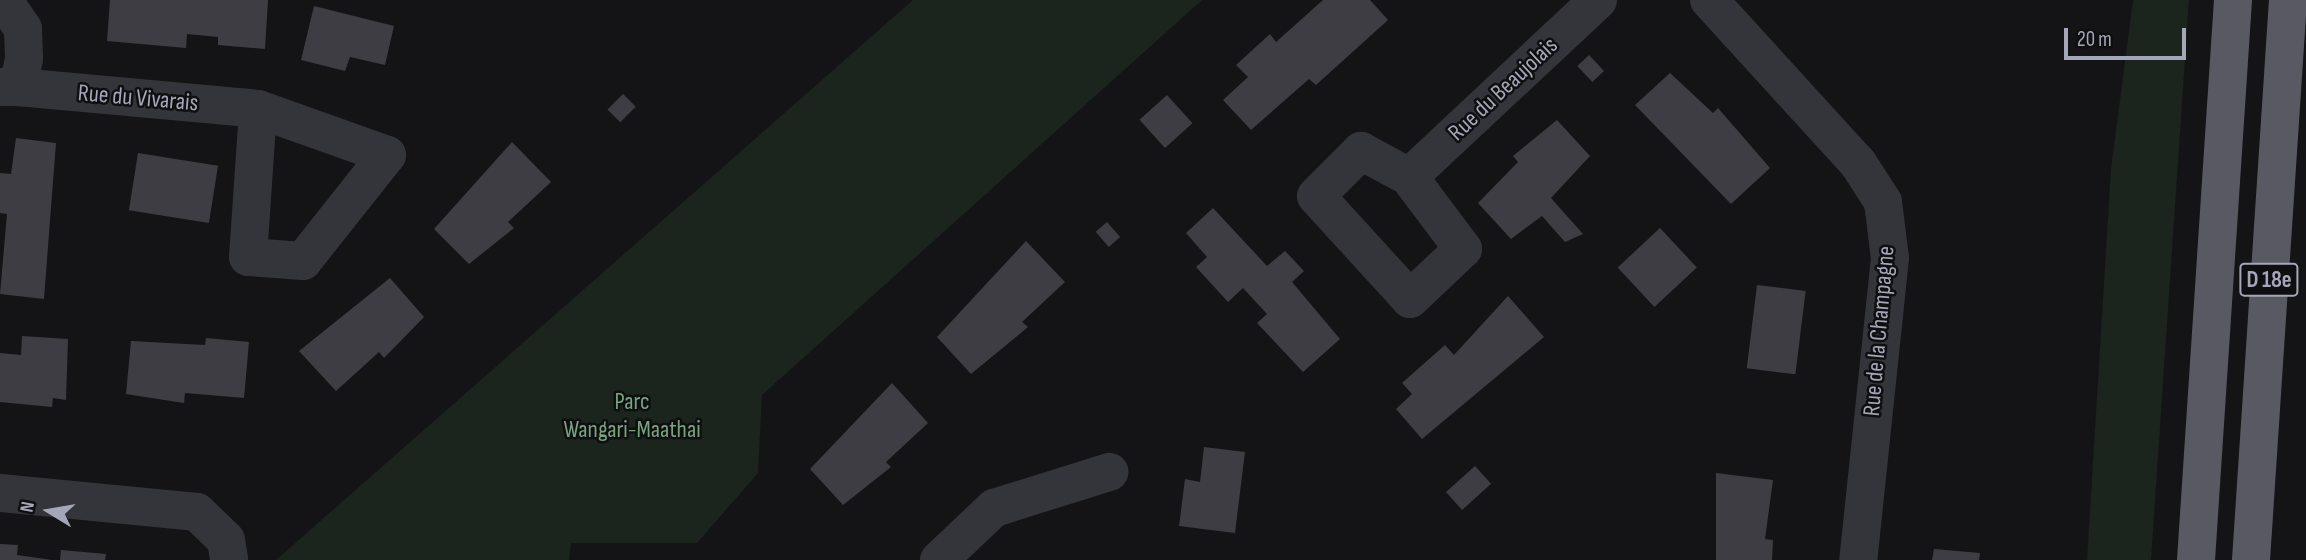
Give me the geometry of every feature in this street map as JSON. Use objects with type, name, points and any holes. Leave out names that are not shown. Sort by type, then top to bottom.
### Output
[{"type":"highway","name":"D 18e","points":[[2196,560],[2233,0]]},
{"type":"highway","name":"D 18e","points":[[2251,560],[2288,0]]},
{"type":"street","name":"Rue du Beaujolais","points":[[1409,177],[1598,0]]},
{"type":"street","name":"Rue de la Champagne","points":[[1709,0],[1858,163],[1884,202],[1890,258],[1858,560]]},
{"type":"street","points":[[0,7],[9,8],[23,30],[9,87]]},
{"type":"street","name":"Rue du Vivarais","points":[[9,87],[258,108]]},
{"type":"street","points":[[939,560],[994,508],[1110,472]]},
{"type":"street","points":[[0,493],[197,512],[226,540],[229,560]]},
{"type":"green space","name":"Parc Wangari-Maathai","points":[[913,0],[1202,0],[762,395],[758,473],[697,543],[571,543],[569,560],[276,560]]},
{"type":"green space","points":[[2133,0],[2189,0],[2151,560],[2087,560],[2111,169]]},
{"type":"building","points":[[110,0],[268,0],[265,49],[218,45],[218,37],[187,34],[186,48],[107,41]]},
{"type":"building","points":[[1323,0],[1370,0],[1388,20],[1316,85],[1309,79],[1251,130],[1223,100],[1248,77],[1236,65],[1270,34],[1276,42]]},
{"type":"building","points":[[314,6],[394,26],[385,65],[350,57],[345,71],[301,60]]},
{"type":"building","points":[[1589,55],[1604,71],[1592,82],[1577,66]]},
{"type":"building","points":[[1670,73],[1713,113],[1718,108],[1770,168],[1731,204],[1635,105]]},
{"type":"building","points":[[623,94],[636,107],[620,122],[607,110]]},
{"type":"building","points":[[1167,95],[1192,123],[1165,148],[1140,120]]},
{"type":"building","points":[[1557,120],[1590,156],[1551,198],[1583,234],[1565,242],[1542,216],[1511,239],[1478,203],[1518,162],[1513,156]]},
{"type":"building","points":[[16,138],[56,143],[44,299],[0,294],[7,214],[0,213],[0,173],[11,174]]},
{"type":"building","points":[[512,142],[551,182],[508,222],[514,228],[469,264],[434,229]]},
{"type":"building","points":[[138,153],[218,166],[209,223],[129,210]]},
{"type":"building","points":[[1213,208],[1267,266],[1285,251],[1304,271],[1292,282],[1340,339],[1303,372],[1257,323],[1267,314],[1243,288],[1228,302],[1196,267],[1207,257],[1186,233]]},
{"type":"building","points":[[1107,222],[1120,237],[1109,247],[1096,232]]},
{"type":"building","points":[[1660,228],[1697,267],[1654,307],[1618,268]]},
{"type":"building","points":[[1026,241],[1065,282],[1022,322],[1028,327],[971,374],[937,337]]},
{"type":"building","points":[[390,278],[424,317],[384,358],[379,352],[336,391],[299,351]]},
{"type":"building","points":[[1757,285],[1806,291],[1795,374],[1747,368]]},
{"type":"building","points":[[1508,296],[1544,337],[1422,439],[1396,409],[1412,394],[1402,383],[1445,345],[1454,355]]},
{"type":"building","points":[[22,336],[68,339],[66,400],[53,398],[52,407],[0,402],[0,353],[21,355]]},
{"type":"building","points":[[206,338],[249,342],[244,398],[185,393],[184,403],[126,394],[131,341],[205,345]]},
{"type":"building","points":[[892,383],[928,423],[886,462],[891,467],[843,505],[810,469]]},
{"type":"building","points":[[1204,447],[1245,452],[1235,533],[1179,526],[1185,479],[1200,482]]},
{"type":"building","points":[[1475,466],[1491,484],[1462,510],[1446,492]]},
{"type":"building","points":[[1716,473],[1773,480],[1765,539],[1773,540],[1772,560],[1716,560]]},
{"type":"building","points":[[0,544],[18,545],[17,555],[52,560],[0,560]]},
{"type":"building","points":[[1934,549],[1980,553],[1979,560],[1932,560]]},
{"type":"building","points":[[61,550],[106,554],[105,560],[60,560]]}]
